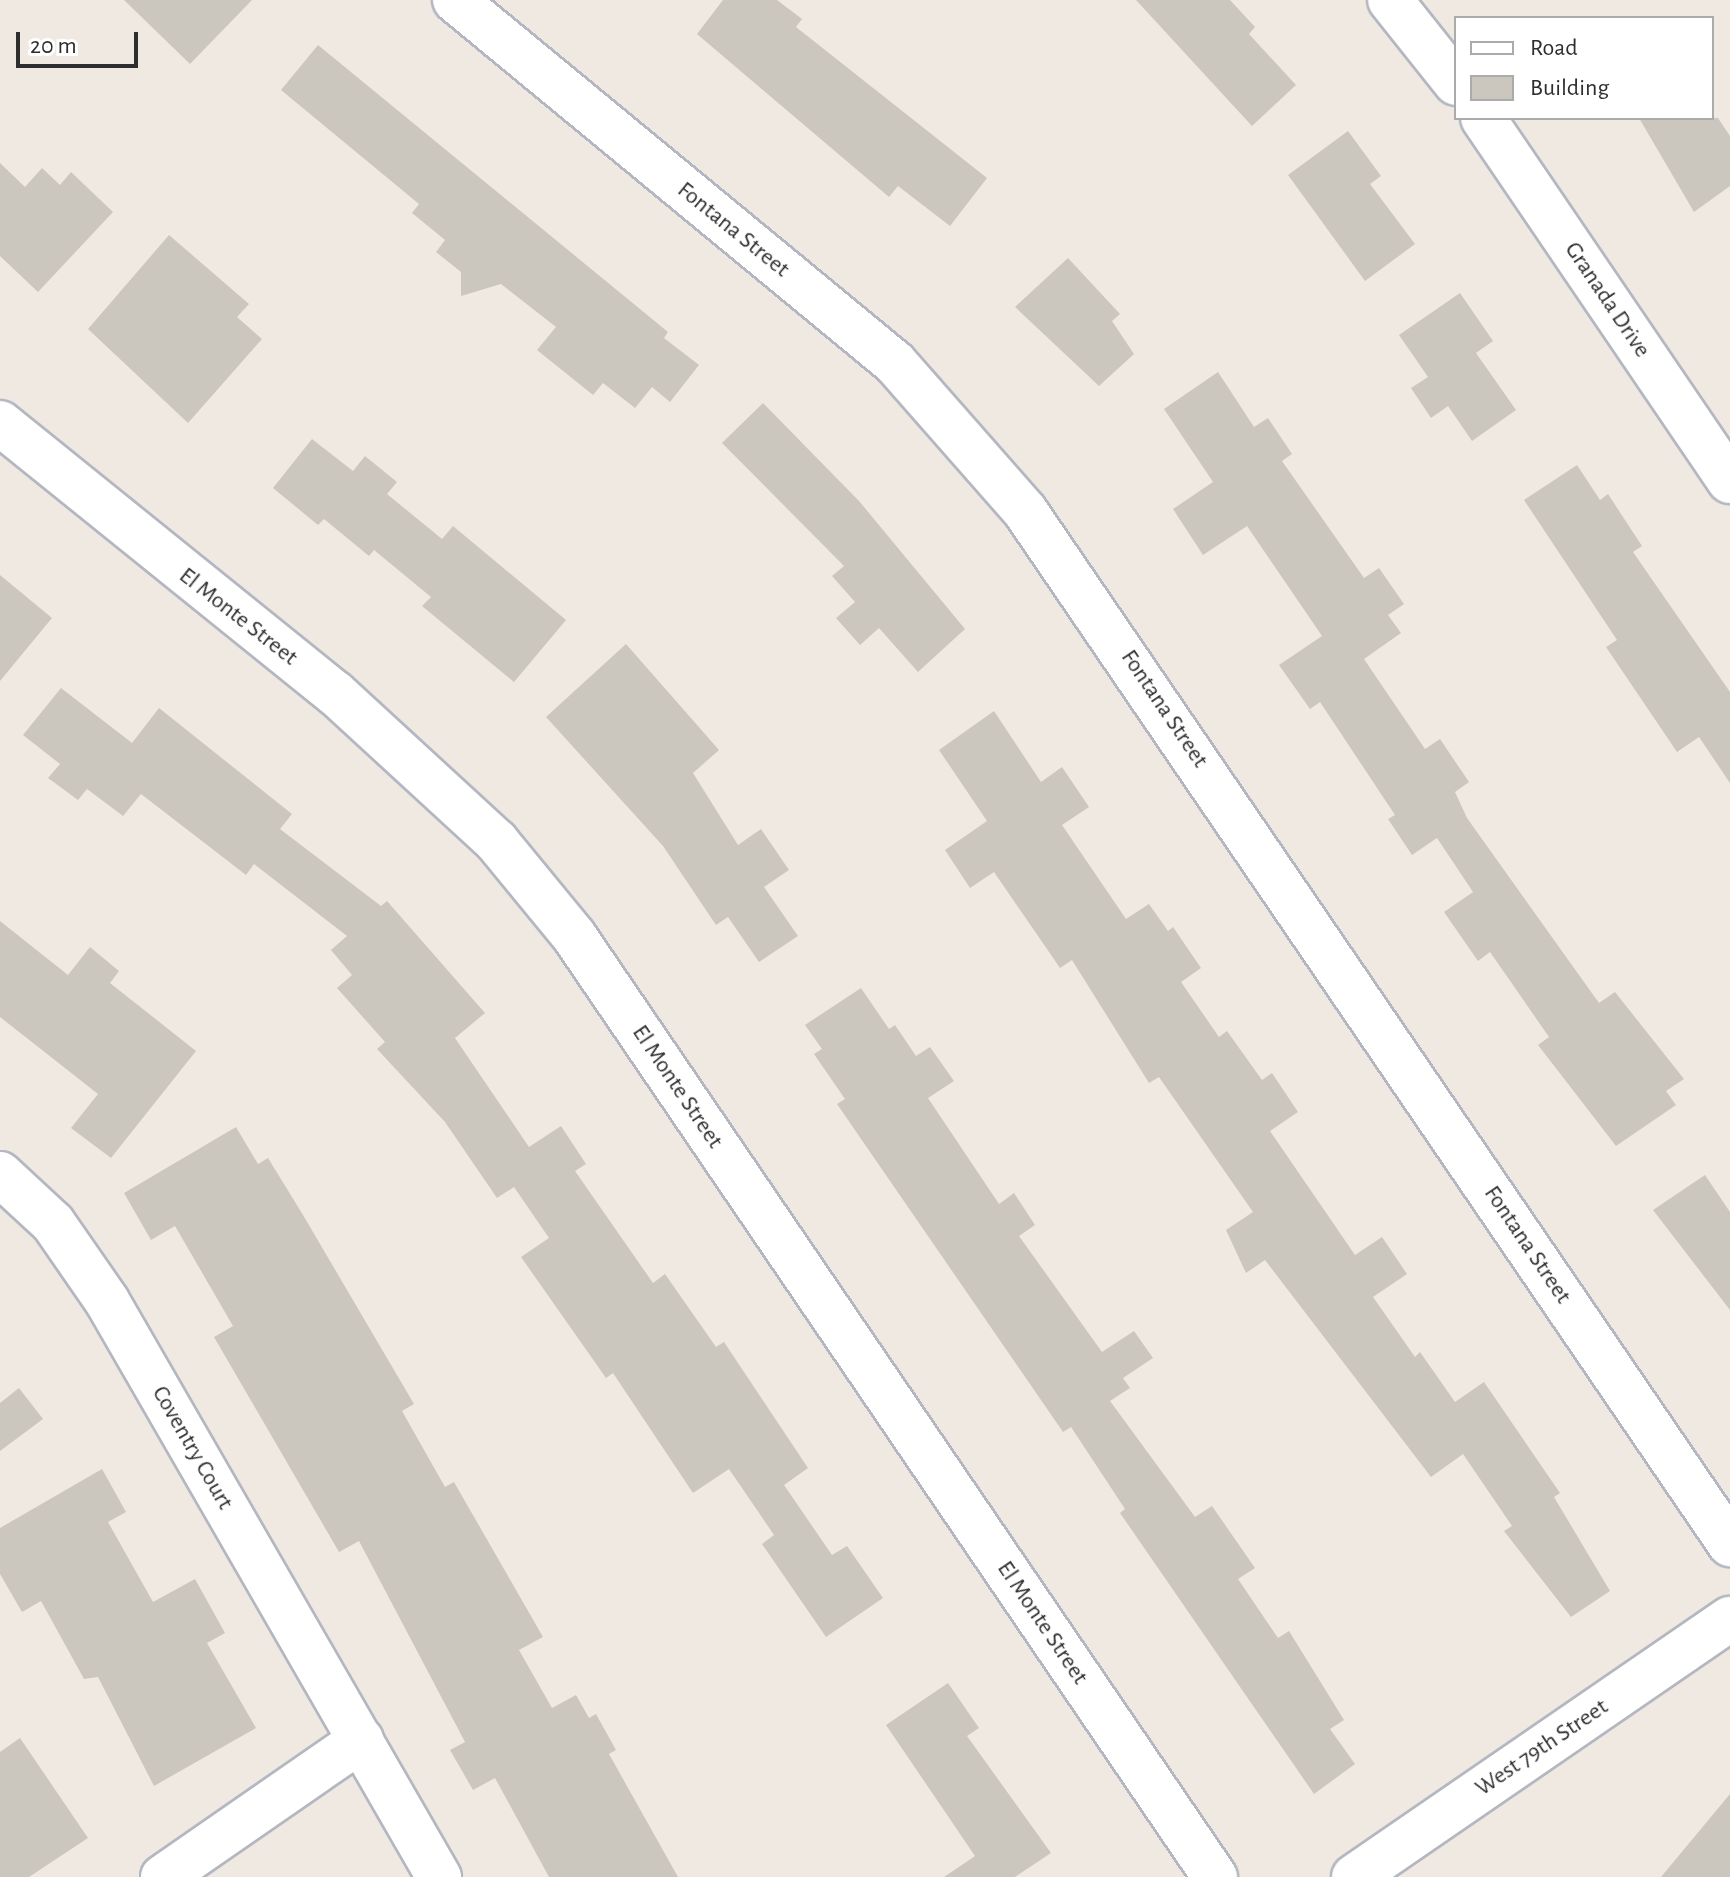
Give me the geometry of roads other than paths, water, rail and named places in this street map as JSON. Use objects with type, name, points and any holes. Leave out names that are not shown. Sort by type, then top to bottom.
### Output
[{"type":"street","name":"Fontana Street","points":[[455,0],[895,363],[1025,511],[1730,1544]]},
{"type":"street","points":[[1390,0],[1454,80]]},
{"type":"street","name":"Granada Drive","points":[[1484,120],[1730,481]]},
{"type":"street","name":"El Monte Street","points":[[0,423],[335,693],[496,841],[574,936],[1215,1877]]},
{"type":"street","name":"Coventry Court","points":[[0,1174],[53,1223],[107,1301],[439,1877]]},
{"type":"street","name":"West 79th Street","points":[[1354,1877],[1730,1619]]},
{"type":"street","points":[[163,1877],[361,1740]]}]
